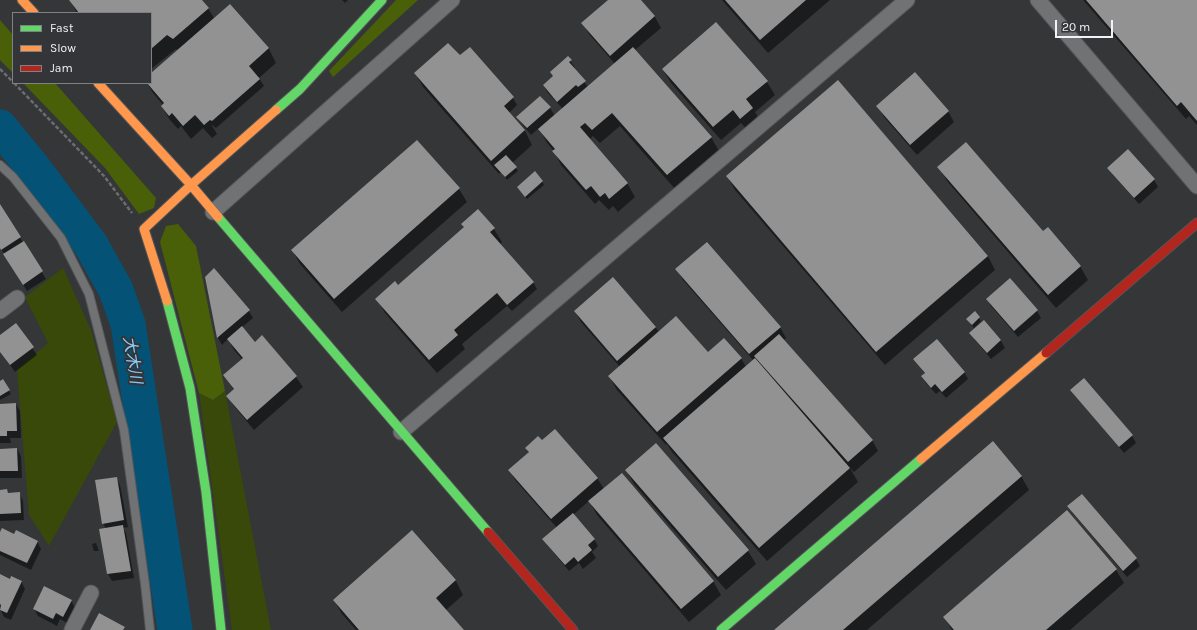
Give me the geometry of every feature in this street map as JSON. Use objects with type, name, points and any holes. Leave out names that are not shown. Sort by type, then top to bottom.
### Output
[{"type":"street","points":[[22,0],[33,12]]},
{"type":"street","points":[[221,630],[206,492],[190,388],[164,288],[144,229],[191,185],[300,89],[382,0]]},
{"type":"street","points":[[213,212],[452,0]]},
{"type":"street","points":[[400,432],[907,0]]},
{"type":"street","points":[[1038,0],[1197,186]]},
{"type":"street","points":[[99,84],[191,185],[400,432],[573,630]]},
{"type":"street","points":[[721,630],[1197,223]]},
{"type":"street","points":[[0,311],[17,298]]},
{"type":"street","points":[[72,630],[91,593]]},
{"type":"lane","points":[[0,165],[13,177],[61,238],[89,294],[124,430],[150,630]]},
{"type":"path","points":[[0,69],[12,82]]},
{"type":"path","points":[[14,84],[104,176],[144,229]]},
{"type":"green space","points":[[396,0],[418,0],[333,77],[329,71]]},
{"type":"green space","points":[[0,20],[12,34],[12,72],[0,60]]},
{"type":"green space","points":[[24,84],[56,84],[156,198],[154,208],[139,214],[105,168]]},
{"type":"green space","points":[[178,224],[196,246],[225,391],[213,400],[199,393],[160,242],[166,226]]},
{"type":"green space","points":[[63,268],[91,330],[117,422],[49,546],[29,515],[17,370],[48,343],[25,297]]},
{"type":"green space","points":[[225,391],[271,630],[232,630],[199,393],[213,400]]},
{"type":"building","points":[[69,0],[202,0],[209,8],[173,39],[167,35],[152,48],[152,12],[78,12]]},
{"type":"building","points":[[608,0],[641,0],[655,16],[610,56],[581,23]]},
{"type":"building","points":[[725,0],[806,0],[760,40]]},
{"type":"building","points":[[1086,0],[1197,0],[1197,121],[1181,102],[1177,106]]},
{"type":"building","points":[[230,4],[269,48],[249,66],[260,79],[212,121],[210,120],[204,125],[195,115],[183,126],[172,113],[169,116],[161,106],[164,103],[148,84],[152,84],[152,72]]},
{"type":"building","points":[[716,22],[768,81],[746,99],[753,108],[740,119],[733,110],[713,127],[662,69]]},
{"type":"building","points":[[448,43],[460,55],[470,47],[514,97],[504,106],[525,130],[491,161],[414,73]]},
{"type":"building","points":[[633,47],[712,137],[667,175],[612,113],[592,130],[585,123],[580,127],[628,183],[609,199],[605,193],[600,197],[591,186],[586,190],[552,151],[555,149],[538,129]]},
{"type":"building","points":[[568,56],[572,60],[569,62],[586,81],[578,87],[576,85],[557,102],[543,85],[553,76],[550,72]]},
{"type":"building","points":[[915,72],[949,111],[910,145],[876,106]]},
{"type":"building","points":[[838,80],[988,256],[876,352],[726,176]]},
{"type":"building","points":[[540,96],[551,107],[527,128],[516,117]]},
{"type":"building","points":[[417,140],[460,188],[334,299],[291,250]]},
{"type":"building","points":[[966,142],[1043,231],[1048,227],[1081,266],[1048,295],[937,167]]},
{"type":"building","points":[[1128,149],[1155,179],[1134,198],[1107,168]]},
{"type":"building","points":[[506,155],[517,167],[505,177],[494,165]]},
{"type":"building","points":[[535,171],[543,181],[525,197],[517,187]]},
{"type":"building","points":[[0,204],[21,237],[1,250],[0,248]]},
{"type":"building","points":[[478,209],[495,228],[490,232],[534,282],[507,305],[497,293],[454,330],[458,335],[429,360],[375,299],[395,281],[398,285],[464,227],[461,224]]},
{"type":"building","points":[[24,241],[43,271],[23,285],[3,254]]},
{"type":"building","points":[[707,242],[781,327],[749,354],[675,269]]},
{"type":"building","points":[[214,268],[250,310],[217,338],[205,277]]},
{"type":"building","points":[[613,277],[656,327],[617,361],[574,311]]},
{"type":"building","points":[[1010,278],[1038,310],[1014,331],[986,299]]},
{"type":"building","points":[[975,311],[980,317],[972,325],[966,319]]},
{"type":"building","points":[[676,316],[708,352],[724,338],[742,358],[657,432],[608,376]]},
{"type":"building","points":[[984,320],[1001,340],[987,353],[969,333]]},
{"type":"building","points":[[16,323],[34,347],[10,365],[0,352],[0,335]]},
{"type":"building","points":[[242,326],[255,342],[262,335],[297,376],[247,420],[226,396],[234,389],[223,375],[243,358],[227,339]]},
{"type":"building","points":[[779,334],[873,440],[848,462],[754,356]]},
{"type":"building","points":[[937,339],[965,372],[942,392],[935,384],[931,388],[921,376],[925,373],[913,359]]},
{"type":"building","points":[[755,358],[850,468],[759,548],[663,438]]},
{"type":"building","points":[[1084,378],[1133,435],[1119,447],[1070,390]]},
{"type":"building","points":[[3,379],[10,390],[0,396],[0,381]]},
{"type":"building","points":[[16,403],[17,431],[7,431],[7,436],[0,436],[0,404]]},
{"type":"building","points":[[555,429],[598,478],[551,519],[508,470],[529,452],[525,448],[538,436],[542,440]]},
{"type":"building","points":[[993,441],[1022,476],[843,630],[774,630]]},
{"type":"building","points":[[656,443],[749,550],[718,577],[625,470]]},
{"type":"building","points":[[17,448],[18,471],[0,471],[0,449]]},
{"type":"building","points":[[622,473],[714,581],[681,609],[588,501]]},
{"type":"building","points":[[117,477],[124,520],[102,524],[95,480]]},
{"type":"building","points":[[7,489],[8,493],[20,492],[21,513],[0,514],[0,490]]},
{"type":"building","points":[[1082,494],[1137,558],[1123,571],[1067,506]]},
{"type":"building","points":[[1067,510],[1117,569],[1046,630],[954,630],[943,617]]},
{"type":"building","points":[[573,513],[595,539],[588,545],[592,550],[578,562],[574,557],[565,565],[542,539]]},
{"type":"building","points":[[123,525],[131,571],[107,574],[99,529]]},
{"type":"building","points":[[2,528],[14,534],[16,530],[38,541],[27,563],[0,551],[0,532]]},
{"type":"building","points":[[412,530],[456,580],[436,598],[464,630],[359,630],[333,600]]},
{"type":"building","points":[[0,574],[10,579],[11,576],[22,581],[7,613],[0,610]]},
{"type":"building","points":[[44,586],[72,600],[63,617],[56,613],[53,619],[33,609]]},
{"type":"building","points":[[99,613],[125,627],[123,630],[90,630]]},
{"type":"waterway","name":"大木川","points":[[0,127],[32,166],[91,245],[116,290],[128,324],[175,630]]},
{"type":"traffic: fast","points":[[276,110],[300,89],[382,0]]},
{"type":"traffic: fast","points":[[218,217],[488,532]]},
{"type":"traffic: fast","points":[[167,301],[190,388],[206,492],[221,630]]},
{"type":"traffic: fast","points":[[721,630],[921,459]]},
{"type":"traffic: slow","points":[[22,0],[33,12]]},
{"type":"traffic: slow","points":[[99,84],[191,185],[218,217]]},
{"type":"traffic: slow","points":[[167,301],[144,229],[191,185],[276,110]]},
{"type":"traffic: slow","points":[[921,459],[1046,353]]},
{"type":"traffic: jam","points":[[1046,353],[1197,223]]},
{"type":"traffic: jam","points":[[488,532],[573,630]]}]
